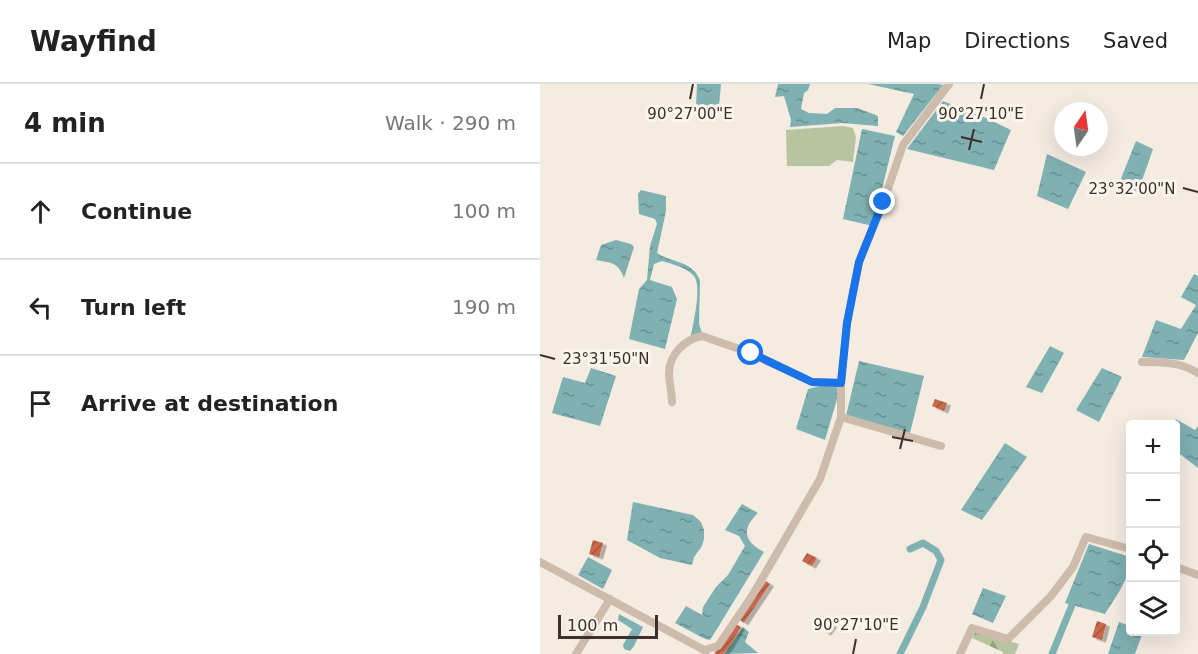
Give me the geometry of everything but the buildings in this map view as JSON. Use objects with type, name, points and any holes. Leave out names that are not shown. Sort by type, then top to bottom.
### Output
[{"type":"street","points":[[540,562],[707,652],[718,646],[752,596],[820,479],[842,417],[841,383],[847,323],[859,262],[903,145],[949,84]]},
{"type":"street","points":[[672,402],[670,365],[686,342],[702,336],[751,353],[812,382],[841,383]]},
{"type":"street","points":[[1142,362],[1186,365],[1198,373]]},
{"type":"street","points":[[842,417],[941,446]]},
{"type":"street","points":[[960,654],[972,628],[1008,639],[1051,596],[1073,567],[1086,537],[1126,548]]},
{"type":"street","points":[[1180,568],[1198,575]]},
{"type":"street","points":[[576,654],[610,600]]},
{"type":"green space","points":[[843,126],[853,128],[856,137],[853,162],[837,160],[829,166],[787,166],[786,130]]},
{"type":"green space","points":[[975,631],[1019,644],[1015,654],[1003,654],[972,638]]},
{"type":"water","points":[[697,84],[721,84],[719,105],[696,106]]},
{"type":"water","points":[[778,84],[810,84],[804,93],[801,109],[809,113],[827,114],[835,108],[857,108],[876,115],[878,126],[842,123],[790,127],[791,120],[784,96],[775,97]]},
{"type":"water","points":[[868,84],[943,85],[903,136],[896,132],[914,94]]},
{"type":"water","points":[[943,101],[1011,130],[994,170],[907,149]]},
{"type":"water","points":[[862,129],[895,136],[873,226],[843,219]]},
{"type":"water","points":[[1136,141],[1153,149],[1139,189],[1124,196],[1116,191]]},
{"type":"water","points":[[1047,154],[1086,172],[1068,209],[1037,196]]},
{"type":"water","points":[[641,190],[666,196],[666,211],[657,253],[688,266],[697,274],[700,281],[699,324],[702,333],[691,336],[696,304],[696,280],[690,272],[678,266],[662,261],[654,264],[650,280],[672,287],[677,299],[665,349],[629,339],[639,289],[647,280],[650,246],[657,224],[655,219],[639,214],[638,194]]},
{"type":"water","points":[[616,240],[634,247],[624,278],[614,264],[596,260],[601,245]]},
{"type":"water","points":[[1194,274],[1198,276],[1198,333],[1184,360],[1142,357],[1156,320],[1181,329],[1196,305],[1181,297]]},
{"type":"water","points":[[1050,346],[1064,353],[1042,393],[1026,387]]},
{"type":"water","points":[[859,361],[924,376],[910,433],[846,416]]},
{"type":"water","points":[[591,368],[616,376],[600,426],[552,413],[563,377],[585,383]]},
{"type":"water","points":[[1102,368],[1122,377],[1099,422],[1076,410]]},
{"type":"water","points":[[834,386],[840,389],[825,440],[796,429],[808,389]]},
{"type":"water","points":[[1180,421],[1195,430],[1198,426],[1198,468],[1180,454]]},
{"type":"water","points":[[1005,443],[1027,457],[982,520],[961,510]]},
{"type":"water","points":[[633,502],[693,515],[701,522],[704,539],[692,565],[660,558],[627,540]]},
{"type":"water","points":[[742,504],[758,513],[749,524],[747,535],[752,544],[764,552],[710,640],[705,639],[675,623],[686,606],[702,615],[703,607],[716,587],[728,575],[745,546],[739,536],[725,530]]},
{"type":"water","points":[[1089,544],[1126,556],[1126,577],[1105,614],[1065,603]]},
{"type":"water","points":[[588,557],[612,570],[603,589],[578,575]]},
{"type":"water","points":[[983,588],[1006,596],[993,623],[972,614]]},
{"type":"water","points":[[619,614],[643,627],[630,651],[624,649],[623,645],[632,629],[618,620]]},
{"type":"water","points":[[1119,622],[1126,625],[1126,636],[1142,636],[1135,654],[1108,654]]},
{"type":"water","points":[[743,627],[749,632],[745,642],[758,653],[724,654]]},
{"type":"waterway","points":[[900,654],[923,607],[941,560],[936,551],[923,543],[910,549]]},
{"type":"waterway","points":[[1052,654],[1072,605]]},
{"type":"route","points":[[751,353],[812,382],[841,383],[847,323],[859,262],[883,202]]}]
